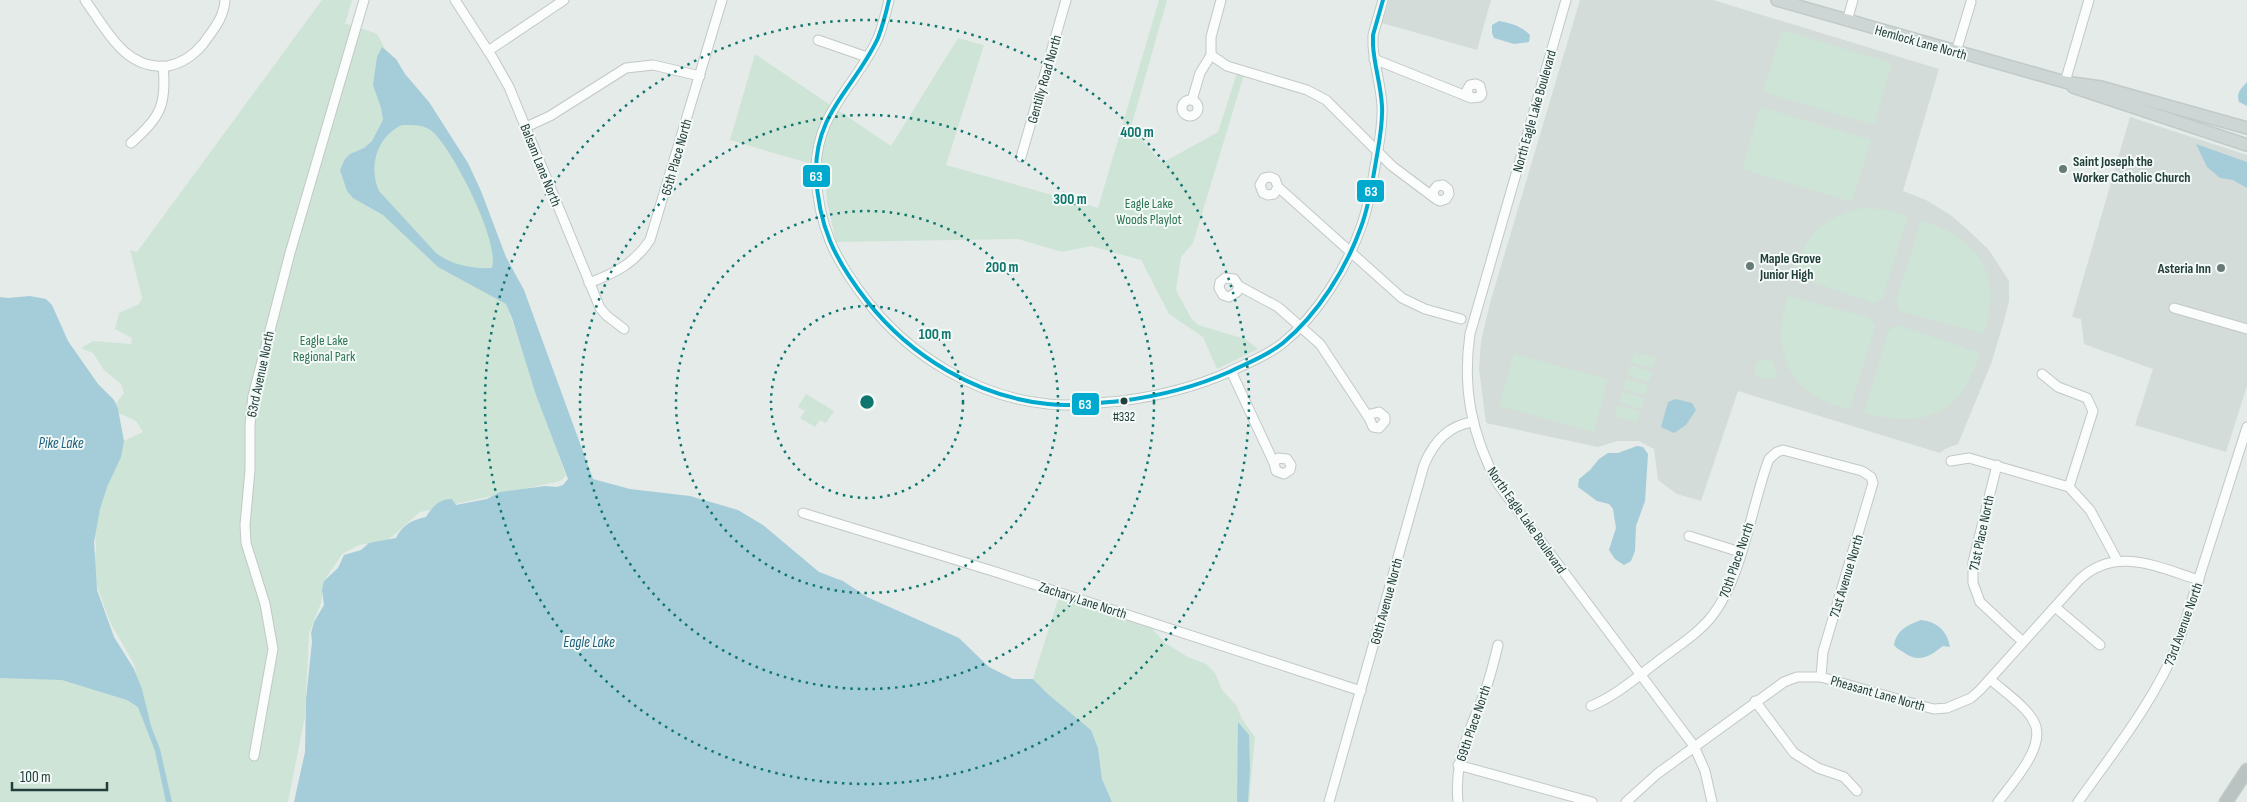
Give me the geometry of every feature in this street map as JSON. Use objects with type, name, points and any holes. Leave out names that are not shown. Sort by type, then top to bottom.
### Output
[{"type":"highway","points":[[2226,802],[2247,770]]},
{"type":"main road","name":"Hemlock Lane North","points":[[1777,0],[2065,82],[2101,88],[2247,128]]},
{"type":"main road","name":"Hemlock Lane North","points":[[2065,82],[2098,97],[2167,117],[2247,145]]},
{"type":"street","points":[[85,0],[116,44],[124,52],[141,64],[163,66],[173,65],[192,57],[218,23],[226,1]]},
{"type":"street","name":"63rd Avenue North","points":[[254,756],[273,649],[265,604],[246,543],[245,525],[250,470],[250,425],[253,396],[284,272],[364,0]]},
{"type":"street","name":"Balsam Lane North","points":[[455,0],[509,87],[600,308],[624,329]]},
{"type":"street","points":[[488,51],[564,0]]},
{"type":"street","name":"65th Place North","points":[[589,283],[628,265],[642,252],[650,240],[722,0]]},
{"type":"street","points":[[889,0],[877,39],[867,58],[837,102],[820,135],[816,170],[819,206],[829,242],[837,259],[876,313],[895,332],[930,359],[962,379],[1001,395],[1048,404],[1096,404],[1154,397],[1196,385],[1231,371],[1274,350],[1323,299],[1350,251],[1366,212],[1382,119],[1382,104],[1374,59],[1373,35],[1383,0]]},
{"type":"street","name":"Gentilly Road North","points":[[1021,157],[1066,0]]},
{"type":"street","points":[[1192,100],[1200,74],[1211,55],[1211,37],[1221,0]]},
{"type":"street","name":"North Eagle Lake Boulevard","points":[[1566,0],[1471,329],[1466,378],[1472,422],[1485,458],[1498,484],[1574,587],[1642,673],[1694,746],[1705,771],[1712,802]]},
{"type":"street","points":[[1847,20],[1853,0]]},
{"type":"street","points":[[2065,82],[2089,0]]},
{"type":"street","points":[[1956,52],[1971,2]]},
{"type":"street","points":[[818,40],[867,58]]},
{"type":"street","points":[[1211,55],[1227,66],[1317,94],[1334,107],[1403,175],[1434,196]]},
{"type":"street","points":[[1374,59],[1469,96]]},
{"type":"street","points":[[526,128],[550,116],[626,68],[653,65],[700,76]]},
{"type":"street","points":[[131,143],[148,128],[160,110],[164,95],[163,66]]},
{"type":"street","points":[[1278,187],[1396,292],[1410,302],[1461,319]]},
{"type":"street","points":[[1239,286],[1273,304],[1300,325],[1320,344],[1369,418]]},
{"type":"street","points":[[2174,308],[2247,329]]},
{"type":"street","points":[[1231,371],[1274,463]]},
{"type":"street","points":[[2042,374],[2058,387],[2087,398],[2093,410],[2069,487]]},
{"type":"street","name":"69th Avenue North","points":[[1329,802],[1427,458],[1438,440],[1448,432],[1457,426],[1472,422]]},
{"type":"street","name":"73rd Avenue North","points":[[2078,802],[2159,685],[2179,641],[2247,427]]},
{"type":"street","name":"70th Place North","points":[[1591,706],[1604,701],[1712,617],[1727,591],[1769,459],[1777,452],[1783,450]]},
{"type":"street","name":"71st Avenue North","points":[[1783,450],[1862,471],[1871,477],[1872,489],[1824,652],[1822,677]]},
{"type":"street","points":[[1951,461],[1970,458],[2069,487],[2090,510],[2117,560]]},
{"type":"street","name":"71st Place North","points":[[1996,465],[1973,562],[1973,583],[1980,602],[2024,642]]},
{"type":"street","name":"Zachary Lane North","points":[[804,513],[999,573],[1362,691]]},
{"type":"street","points":[[1689,536],[1740,552]]},
{"type":"street","name":"Pheasant Lane North","points":[[1626,802],[1639,788],[1694,746],[1784,682],[1797,677],[1822,677],[1934,709],[1947,708],[1965,702],[1980,690],[2089,571],[2117,560],[2137,562],[2199,580]]},
{"type":"street","points":[[2055,607],[2100,645]]},
{"type":"street","name":"69th Place North","points":[[1458,802],[1456,784],[1464,740],[1484,693],[1498,645]]},
{"type":"street","points":[[1990,679],[2034,721],[2038,738],[2031,755],[1998,802]]},
{"type":"street","points":[[1756,701],[1794,753],[1818,768],[1844,777],[1857,791]]},
{"type":"street","points":[[1458,765],[1592,802]]},
{"type":"shaded area","points":[[1389,0],[1491,0],[1477,50],[1382,23]]},
{"type":"shaded area","name":"Maple Grove Junior High","points":[[1580,0],[1713,0],[1939,69],[1903,191],[1926,200],[1952,216],[1989,250],[2009,281],[2009,301],[1991,364],[1958,444],[1940,453],[1738,391],[1701,501],[1677,494],[1658,480],[1654,449],[1639,441],[1617,441],[1598,447],[1486,423],[1479,369],[1481,341],[1490,303]]},
{"type":"shaded area","points":[[2130,117],[2247,155],[2247,386],[2226,452],[2135,425],[2153,369],[2084,344],[2081,319],[2072,317]]},
{"type":"green space","name":"Eagle Lake Regional Park","points":[[322,0],[352,0],[345,24],[377,34],[406,88],[470,185],[505,271],[509,312],[566,476],[560,481],[420,512],[388,540],[359,545],[342,554],[324,581],[321,603],[309,634],[305,716],[288,802],[0,802],[0,668],[137,677],[134,664],[110,622],[92,573],[96,549],[93,505],[108,448],[143,432],[136,421],[117,412],[115,405],[124,393],[121,384],[104,370],[93,353],[81,348],[93,341],[131,344],[132,338],[115,329],[119,313],[139,304],[142,298],[130,250],[137,252]]},
{"type":"green space","name":"Eagle Lake Woods Playlot","points":[[1159,0],[1167,0],[1131,127],[1162,163],[1218,132],[1237,73],[1244,75],[1193,243],[1181,257],[1176,290],[1191,318],[1198,325],[1245,339],[1258,349],[1217,369],[1203,337],[1169,314],[1141,260],[1091,246],[1062,252],[1018,239],[836,242],[827,202],[825,168],[730,140],[755,54],[891,146],[958,38],[984,45],[946,165],[1098,208]]},
{"type":"green space","points":[[1782,30],[1892,63],[1874,125],[1763,92]]},
{"type":"green space","points":[[1760,107],[1871,140],[1852,202],[1742,169]]},
{"type":"green space","points":[[1864,208],[1882,209],[1908,216],[1882,299],[1873,303],[1793,275],[1803,249],[1817,230],[1837,216]]},
{"type":"green space","points":[[1921,221],[1950,232],[1974,251],[1982,262],[1988,276],[1990,291],[1990,311],[1984,334],[1900,311],[1896,302]]},
{"type":"green space","points":[[1788,296],[1870,318],[1875,326],[1850,409],[1827,402],[1809,392],[1798,382],[1790,369],[1782,342],[1784,311]]},
{"type":"green space","points":[[1897,325],[1980,353],[1961,393],[1938,412],[1925,417],[1895,419],[1864,412],[1889,330]]},
{"type":"green space","points":[[1634,352],[1656,358],[1653,368],[1631,362]]},
{"type":"green space","points":[[1514,354],[1608,379],[1594,432],[1499,406]]},
{"type":"green space","points":[[1766,359],[1773,361],[1777,375],[1775,378],[1760,378],[1755,374],[1755,365],[1759,361]]},
{"type":"green space","points":[[1630,365],[1652,372],[1649,382],[1627,375]]},
{"type":"green space","points":[[1626,379],[1648,385],[1645,395],[1623,389]]},
{"type":"green space","points":[[1622,392],[1644,398],[1641,409],[1619,402]]},
{"type":"green space","points":[[806,394],[834,411],[826,423],[820,420],[815,427],[800,418],[805,411],[798,407]]},
{"type":"green space","points":[[1618,405],[1640,412],[1637,422],[1615,416]]},
{"type":"green space","points":[[1059,596],[1149,625],[1165,643],[1188,657],[1206,664],[1215,673],[1222,690],[1236,705],[1242,719],[1255,737],[1249,802],[1112,802],[1102,779],[1098,748],[1091,730],[1033,679]]},
{"type":"water","points":[[1499,21],[1523,29],[1530,35],[1529,42],[1514,44],[1494,38],[1492,25]]},
{"type":"water","name":"Eagle Lake","points":[[382,47],[396,59],[405,74],[429,102],[468,163],[481,191],[506,257],[524,290],[593,479],[630,489],[690,496],[738,510],[763,525],[819,572],[843,581],[867,597],[959,638],[989,667],[1013,679],[1033,679],[1091,730],[1098,748],[1102,779],[1112,802],[294,802],[305,752],[306,699],[312,642],[311,633],[314,622],[324,605],[322,590],[324,581],[338,568],[344,555],[361,550],[369,543],[396,538],[404,526],[426,517],[433,507],[443,500],[452,499],[456,505],[487,499],[500,492],[545,486],[557,487],[563,485],[568,479],[536,395],[506,304],[438,267],[383,215],[353,198],[347,191],[340,170],[345,159],[372,141],[383,120],[373,85],[377,57]],"holes":[[[402,125],[427,128],[443,143],[474,198],[489,238],[493,255],[492,268],[477,268],[463,265],[449,261],[436,253],[379,191],[374,172],[377,153],[386,137]]]},
{"type":"water","points":[[2247,82],[2247,106],[2239,102],[2238,96]]},
{"type":"water","points":[[2196,144],[2247,162],[2247,188],[2233,180],[2220,178],[2207,167]]},
{"type":"water","name":"Pike Lake","points":[[30,296],[46,299],[52,305],[68,341],[98,384],[114,400],[118,409],[124,441],[121,457],[107,487],[100,509],[94,542],[97,590],[114,637],[134,669],[142,689],[151,726],[160,749],[172,802],[166,802],[155,751],[138,707],[127,700],[62,680],[0,678],[0,297]]},
{"type":"water","points":[[1676,399],[1692,403],[1696,410],[1686,425],[1674,433],[1661,427],[1668,402]]},
{"type":"water","points":[[1637,446],[1643,447],[1648,454],[1645,501],[1636,526],[1635,551],[1631,561],[1624,565],[1615,559],[1609,550],[1616,528],[1613,509],[1609,504],[1597,501],[1578,487],[1579,479],[1599,459],[1608,453],[1618,453]]},
{"type":"water","points":[[1921,620],[1941,628],[1947,636],[1950,647],[1943,646],[1934,653],[1914,658],[1894,645],[1900,632],[1907,626]]},
{"type":"water","points":[[1238,722],[1249,735],[1248,802],[1237,802]]},
{"type":"transit line","name":"63","points":[[889,0],[878,38],[869,56],[829,117],[817,152],[817,192],[820,210],[830,242],[846,271],[867,301],[884,321],[924,356],[971,383],[996,393],[1022,400],[1066,405],[1149,397],[1176,391],[1216,378],[1277,348],[1308,319],[1319,305],[1339,275],[1355,243],[1370,195],[1382,113],[1373,35],[1383,0]]},
{"type":"place","name":"Saint Joseph the Worker Catholic Church","points":[[2063,169]]},
{"type":"place","name":"Maple Grove Junior High","points":[[1750,266]]},
{"type":"place","name":"Asteria Inn","points":[[2221,268]]},
{"type":"place","name":"#332","points":[[1124,401]]}]
